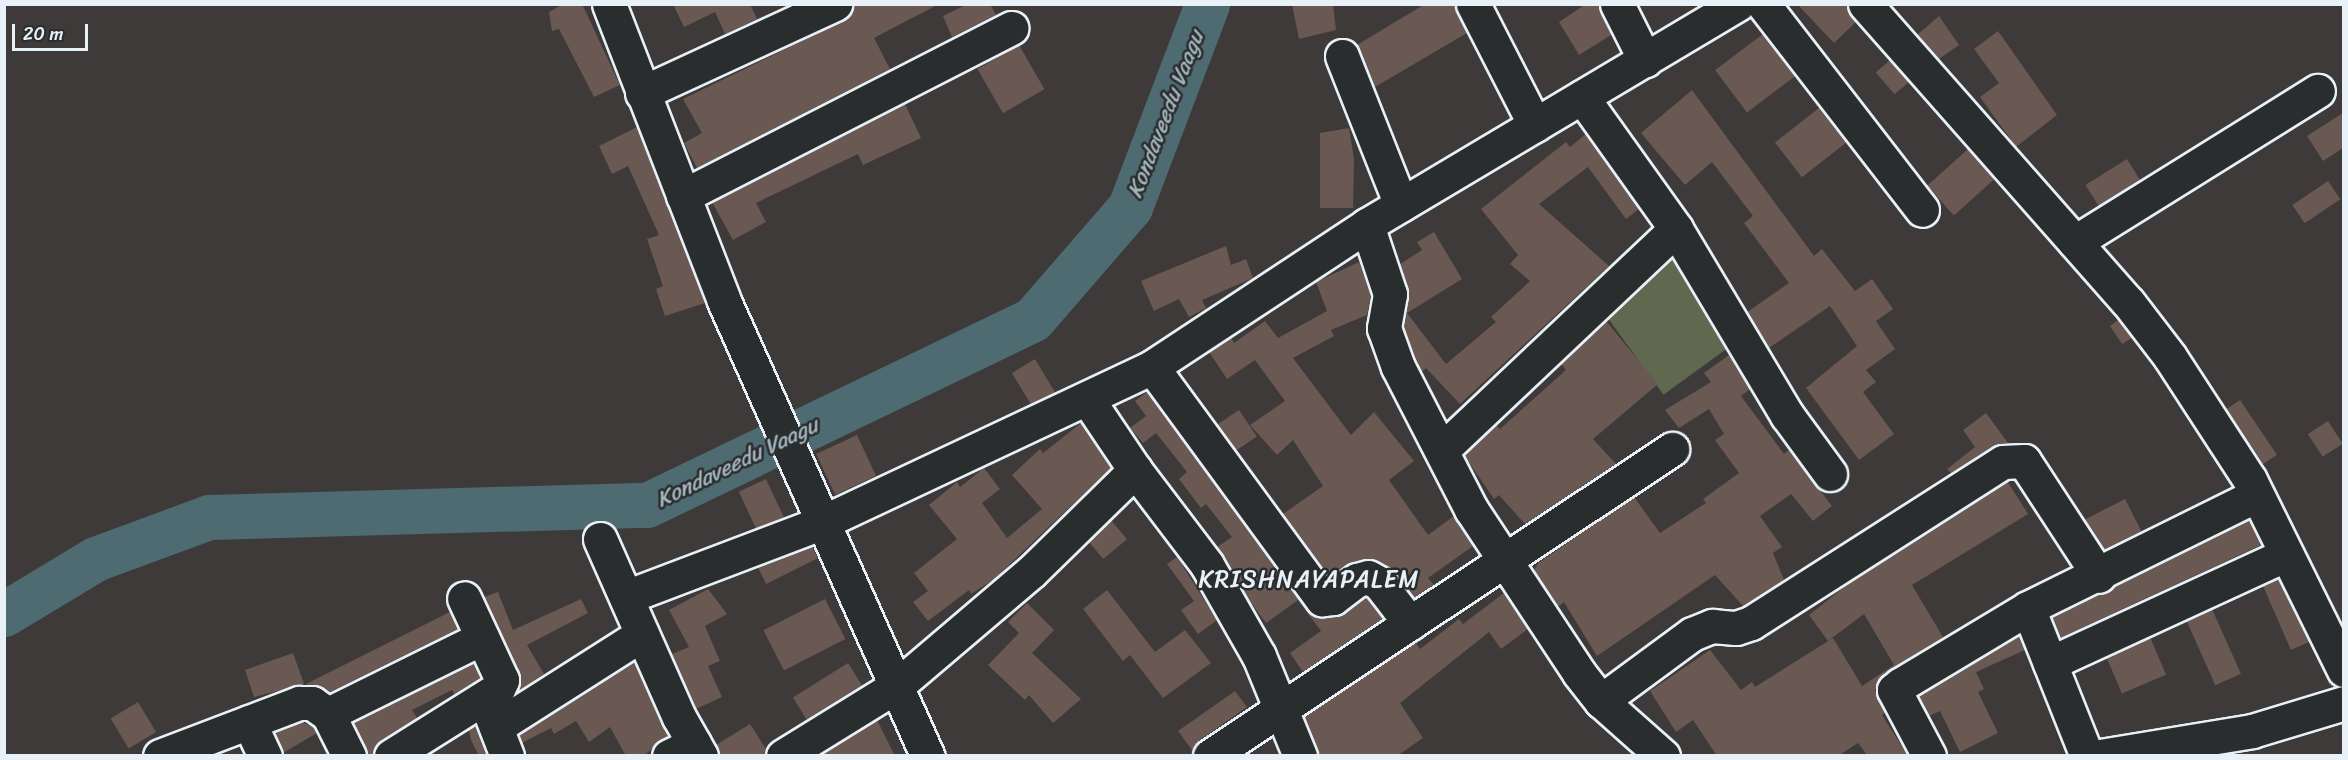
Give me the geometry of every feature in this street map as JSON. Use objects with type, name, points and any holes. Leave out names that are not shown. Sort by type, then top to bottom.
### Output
[{"type":"street","points":[[642,93],[835,4]]},
{"type":"street","points":[[1473,4],[1535,125]]},
{"type":"street","points":[[1617,4],[1645,60]]},
{"type":"street","points":[[626,597],[823,522],[1088,400],[1152,367],[1367,225],[1738,4]]},
{"type":"street","points":[[1763,4],[1922,210]]},
{"type":"street","points":[[1864,4],[2075,242],[2170,357],[2250,480],[2254,496],[2343,670]]},
{"type":"street","points":[[615,7],[642,93],[724,301],[898,685],[926,755]]},
{"type":"street","points":[[683,196],[1012,28]]},
{"type":"street","points":[[1342,56],[1401,204]]},
{"type":"street","points":[[2075,242],[2318,91]]},
{"type":"street","points":[[1582,97],[1676,229],[1787,415],[1830,474]]},
{"type":"street","points":[[1367,225],[1390,294],[1384,328],[1398,367],[1471,509],[1601,701],[1663,756]]},
{"type":"street","points":[[1442,450],[1676,229]]},
{"type":"street","points":[[1152,367],[1322,599],[1333,598],[1358,580],[1368,577],[1379,583],[1410,623]]},
{"type":"street","points":[[1088,400],[1135,470],[1207,565],[1259,656],[1300,756]]},
{"type":"street","points":[[1210,756],[1410,623],[1504,557],[1672,449]]},
{"type":"street","points":[[1601,701],[1692,634],[1712,626],[1736,628],[1751,623],[2004,462],[2024,461],[2099,576]]},
{"type":"street","points":[[783,756],[898,685],[1019,584],[1135,470]]},
{"type":"street","points":[[1929,756],[1894,690],[2028,608],[2099,576],[2254,496]]},
{"type":"street","points":[[600,539],[642,634],[688,752]]},
{"type":"street","points":[[2050,663],[2285,555]]},
{"type":"street","points":[[464,598],[502,680],[498,689],[496,727]]},
{"type":"street","points":[[2028,608],[2087,756]]},
{"type":"street","points":[[391,756],[496,727],[642,634]]},
{"type":"street","points":[[328,714],[482,638]]},
{"type":"street","points":[[175,753],[299,703],[312,703],[328,714],[344,754]]},
{"type":"street","points":[[2100,756],[2252,731],[2343,703]]},
{"type":"street","points":[[249,722],[265,756]]},
{"type":"green space","points":[[1673,253],[1737,341],[1663,395],[1599,306]]},
{"type":"building","points":[[563,4],[582,4],[620,85],[594,97],[559,29],[552,31],[549,12]]},
{"type":"building","points":[[673,4],[750,4],[757,19],[725,34],[715,12],[684,27]]},
{"type":"building","points":[[854,4],[939,4],[874,38],[890,69],[697,168],[684,143],[702,133],[683,99],[843,21]]},
{"type":"building","points":[[968,4],[990,4],[996,15],[952,37],[943,16]]},
{"type":"building","points":[[1292,4],[1333,4],[1336,30],[1299,39]]},
{"type":"building","points":[[1425,4],[1455,4],[1467,33],[1375,87],[1357,45]]},
{"type":"building","points":[[1586,4],[1599,4],[1611,35],[1579,55],[1559,22]]},
{"type":"building","points":[[1797,4],[1847,4],[1856,22],[1834,43]]},
{"type":"building","points":[[1939,16],[1959,45],[1939,59],[1917,35]]},
{"type":"building","points":[[1998,31],[2057,115],[2016,147],[1980,97],[1999,83],[1974,49]]},
{"type":"building","points":[[1763,34],[1795,76],[1747,112],[1715,70]]},
{"type":"building","points":[[1019,45],[1044,89],[1003,113],[977,69]]},
{"type":"building","points":[[1890,60],[1909,82],[1895,94],[1876,72]]},
{"type":"building","points":[[1692,90],[1814,256],[1822,249],[1855,291],[1872,279],[1893,309],[1876,321],[1895,349],[1866,370],[1876,382],[1863,392],[1894,434],[1859,460],[1806,388],[1857,346],[1830,306],[1769,348],[1747,312],[1789,283],[1744,223],[1753,216],[1712,162],[1685,185],[1641,133]]},
{"type":"building","points":[[905,104],[921,138],[863,165],[858,154],[756,203],[766,222],[733,240],[712,202]]},
{"type":"building","points":[[1819,108],[1846,143],[1802,177],[1775,142]]},
{"type":"building","points":[[2343,113],[2343,148],[2323,161],[2307,136]]},
{"type":"building","points":[[637,127],[705,303],[665,316],[656,289],[663,286],[647,239],[659,235],[628,166],[612,174],[599,146]]},
{"type":"building","points":[[1349,128],[1354,159],[1353,208],[1320,208],[1320,133]]},
{"type":"building","points":[[1586,134],[1639,209],[1626,219],[1588,167],[1539,204],[1609,266],[1460,404],[1426,368],[1422,372],[1415,360],[1403,326],[1408,297],[1400,264],[1422,250],[1417,242],[1434,232],[1462,279],[1407,313],[1446,364],[1496,322],[1491,317],[1530,281],[1510,264],[1518,255],[1481,209],[1566,142],[1570,147]]},
{"type":"building","points":[[1968,149],[1995,179],[1954,216],[1927,186]]},
{"type":"building","points":[[2127,159],[2140,180],[2099,206],[2085,185]]},
{"type":"building","points":[[2328,181],[2340,199],[2305,223],[2292,205]]},
{"type":"building","points":[[1226,246],[1231,265],[1246,259],[1253,278],[1202,300],[1206,308],[1189,317],[1179,299],[1154,311],[1141,281]]},
{"type":"building","points":[[1359,262],[1371,295],[1367,315],[1331,330],[1334,336],[1293,358],[1351,435],[1374,412],[1414,461],[1389,480],[1428,535],[1454,516],[1473,546],[1428,578],[1434,585],[1414,598],[1394,571],[1376,560],[1352,562],[1329,577],[1283,514],[1323,486],[1293,440],[1277,455],[1250,425],[1285,401],[1255,360],[1227,379],[1209,352],[1231,337],[1234,343],[1265,321],[1278,338],[1327,311],[1316,282]]},
{"type":"building","points":[[2118,320],[2132,338],[2122,344],[2110,326]]},
{"type":"building","points":[[1606,321],[1658,384],[1593,439],[1616,464],[1525,524],[1499,495],[1494,499],[1464,455],[1496,425],[1500,429],[1566,370],[1561,364]]},
{"type":"building","points":[[1729,355],[1750,389],[1741,396],[1784,454],[1789,450],[1832,506],[1813,521],[1791,494],[1760,516],[1782,547],[1773,553],[1784,580],[1743,606],[1715,575],[1597,656],[1564,602],[1558,607],[1534,571],[1538,563],[1634,497],[1660,533],[1706,503],[1703,499],[1739,473],[1715,440],[1724,434],[1709,409],[1679,428],[1665,410],[1711,382],[1704,373]]},
{"type":"building","points":[[1035,359],[1055,392],[1032,406],[1012,373]]},
{"type":"building","points":[[1147,392],[1307,610],[1315,616],[1335,617],[1366,597],[1383,619],[1303,672],[1290,653],[1321,631],[1298,600],[1266,623],[1248,599],[1217,547],[1232,537],[1206,504],[1201,508],[1179,479],[1187,472],[1156,433],[1143,443],[1130,428],[1146,416],[1135,401]]},
{"type":"building","points":[[2240,400],[2277,455],[2263,464],[2226,410]]},
{"type":"building","points":[[1239,410],[1257,437],[1235,451],[1217,425]]},
{"type":"building","points":[[1986,413],[2008,443],[1993,446],[1951,473],[1947,469],[1975,447],[1963,430]]},
{"type":"building","points":[[2328,421],[2343,444],[2323,457],[2308,434]]},
{"type":"building","points":[[1081,423],[1111,468],[993,580],[971,594],[969,590],[928,621],[913,602],[928,591],[914,573],[957,539],[929,505],[957,482],[960,487],[984,468],[1000,489],[982,503],[1007,538],[1042,509],[1012,475],[1040,449],[1043,453]]},
{"type":"building","points":[[857,435],[876,476],[835,495],[816,454]]},
{"type":"building","points":[[766,479],[784,517],[757,530],[739,492]]},
{"type":"building","points":[[2007,481],[2028,514],[1912,585],[1943,637],[1888,671],[1875,690],[1885,713],[1882,715],[1908,756],[1868,756],[1858,743],[1838,756],[1717,756],[1693,720],[1676,732],[1650,691],[1710,650],[1741,690],[1752,682],[1755,687],[1833,638],[1862,686],[1894,665],[1864,614],[1828,641],[1809,615],[1853,580]]},
{"type":"building","points":[[2125,499],[2141,531],[2101,552],[2085,519]]},
{"type":"building","points":[[1111,520],[1127,539],[1103,559],[1087,540]]},
{"type":"building","points":[[2249,520],[2261,545],[2060,638],[2052,617]]},
{"type":"building","points":[[812,546],[818,558],[766,584],[758,567]]},
{"type":"building","points":[[1177,557],[1217,620],[1198,634],[1181,610],[1194,601],[1167,564]]},
{"type":"building","points":[[2278,579],[2309,642],[2291,650],[2263,586]]},
{"type":"building","points":[[708,589],[727,614],[705,626],[720,661],[708,666],[722,697],[696,709],[672,654],[689,647],[669,610]]},
{"type":"building","points":[[1107,590],[1155,652],[1185,630],[1211,663],[1163,698],[1130,655],[1123,661],[1083,609]]},
{"type":"building","points":[[498,592],[513,630],[581,599],[588,613],[527,645],[544,674],[518,691],[519,672],[484,597]]},
{"type":"building","points":[[1504,593],[1528,629],[1501,649],[1489,632],[1400,703],[1423,738],[1397,756],[1318,756],[1304,716],[1415,642],[1420,649],[1459,619],[1463,624]]},
{"type":"building","points":[[825,599],[845,639],[784,670],[764,630]]},
{"type":"building","points":[[1027,603],[1054,630],[1032,653],[1081,699],[1053,723],[1029,695],[1025,700],[988,665],[1019,633],[1008,622]]},
{"type":"building","points":[[2212,609],[2241,674],[2215,685],[2186,620]]},
{"type":"building","points":[[450,612],[458,629],[330,692],[306,684]]},
{"type":"building","points":[[2019,635],[2025,650],[1976,672],[1984,689],[1978,692],[1998,733],[1960,752],[1940,711],[1929,716],[1918,696]]},
{"type":"building","points":[[2150,637],[2166,675],[2122,693],[2106,656]]},
{"type":"building","points":[[293,653],[304,684],[254,697],[245,670]]},
{"type":"building","points":[[634,661],[668,736],[643,756],[626,756],[610,727],[589,742],[576,721],[554,734],[551,728],[522,743],[519,735]]},
{"type":"building","points":[[474,663],[480,678],[454,694],[452,690],[412,710],[417,718],[381,740],[372,756],[367,756],[353,722]]},
{"type":"building","points":[[848,663],[862,685],[807,719],[793,697]]},
{"type":"building","points":[[1235,691],[1247,707],[1200,740],[1192,750],[1178,731]]},
{"type":"building","points":[[138,702],[156,732],[129,748],[111,718]]},
{"type":"building","points":[[877,720],[895,756],[820,756],[820,755]]},
{"type":"building","points":[[302,722],[313,727],[317,733],[283,753],[275,733]]},
{"type":"building","points":[[750,724],[766,749],[764,756],[720,756],[716,745]]},
{"type":"building","points":[[475,725],[487,756],[479,756],[471,740],[469,730]]},
{"type":"waterway","name":"Kondaveedu Vaagu","points":[[4,614],[95,559],[209,517],[647,505],[1033,319],[1130,207],[1207,4]]},
{"type":"district","name":"KRISHNAYAPALEM","points":[[1309,580]]}]
